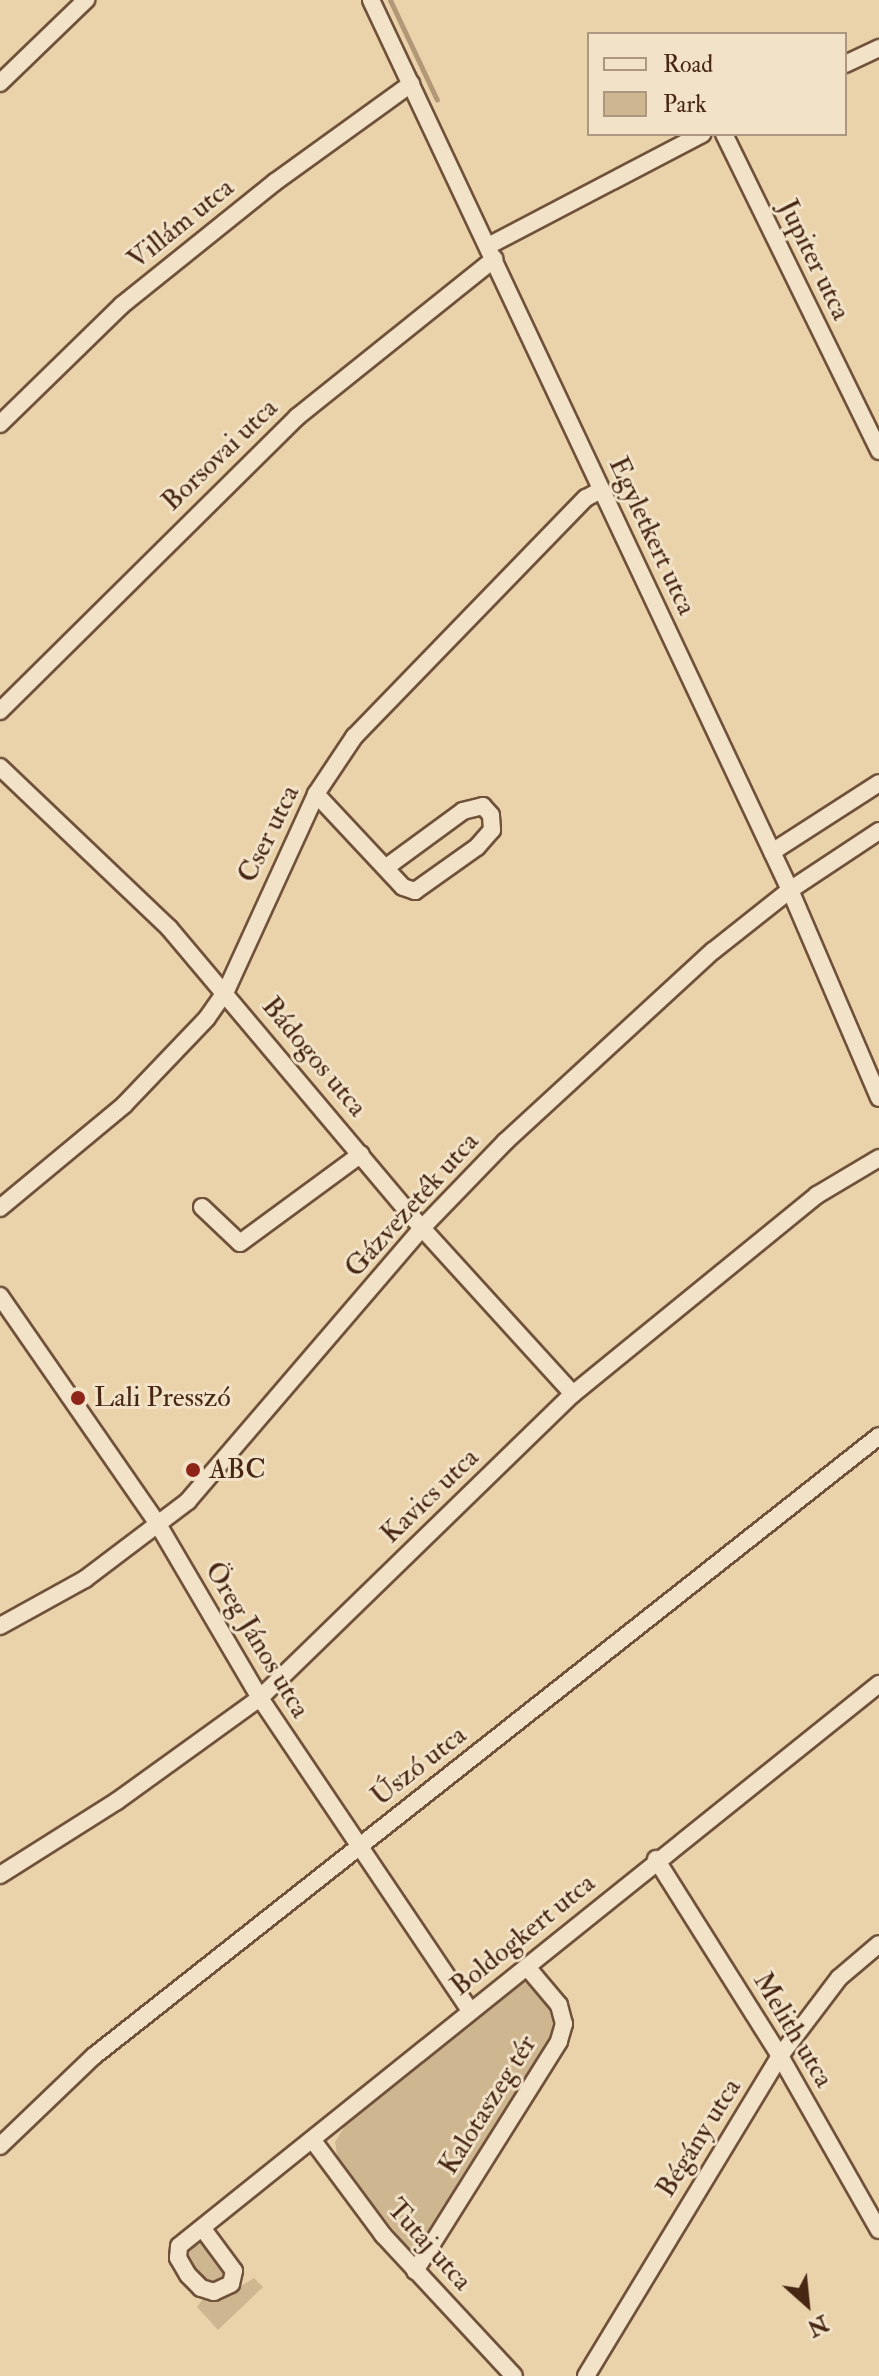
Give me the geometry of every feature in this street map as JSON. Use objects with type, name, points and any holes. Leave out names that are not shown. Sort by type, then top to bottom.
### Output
[{"type":"street","points":[[0,83],[86,0]]},
{"type":"street","name":"Egyletkert utca","points":[[371,0],[790,890],[879,1098]]},
{"type":"street","points":[[847,63],[879,48]]},
{"type":"street","name":"Villám utca","points":[[0,424],[122,305],[275,182],[411,84]]},
{"type":"street","name":"Borsovai utca","points":[[0,711],[297,417],[491,252],[698,136]]},
{"type":"street","name":"Jupiter utca","points":[[725,136],[879,451]]},
{"type":"street","name":"Cser utca","points":[[0,1208],[165,1066],[226,991],[316,794],[354,737],[586,498],[601,490]]},
{"type":"street","name":"Bádogos utca","points":[[0,767],[169,928],[226,991],[422,1228],[573,1394]]},
{"type":"street","points":[[772,852],[879,783]]},
{"type":"street","points":[[316,794],[403,887],[415,891],[477,847],[492,830],[491,815],[483,806],[463,811],[392,863]]},
{"type":"street","name":"Gázvezeték utca","points":[[0,1626],[85,1579],[159,1526],[219,1470],[422,1228],[505,1142],[690,972],[790,890],[879,831]]},
{"type":"street","points":[[202,1207],[240,1243],[361,1154]]},
{"type":"street","name":"Kavics utca","points":[[4,1863],[117,1801],[260,1698],[573,1394],[817,1195],[879,1158]]},
{"type":"street","name":"Öreg János utca","points":[[0,1296],[159,1526],[260,1698],[470,2011]]},
{"type":"street","name":"Úszó utca","points":[[0,2146],[94,2056],[879,1436]]},
{"type":"street","name":"Boldogkert utca","points":[[203,2229],[314,2142],[656,1859],[879,1684]]},
{"type":"street","name":"Melith utca","points":[[656,1859],[780,2056],[879,2230]]},
{"type":"street","name":"Bégány utca","points":[[586,2376],[780,2056],[839,1978],[879,1944]]},
{"type":"street","name":"Kalotaszeg tér","points":[[415,2271],[559,2041],[564,2024],[559,2005],[527,1967]]},
{"type":"street","name":"Tutaj utca","points":[[314,2142],[415,2271],[514,2376]]},
{"type":"green space","points":[[524,1981],[532,1982],[558,2016],[554,2038],[418,2255],[412,2253],[338,2160],[335,2142],[345,2126],[506,1988]]},
{"type":"green space","points":[[202,2240],[225,2272],[217,2283],[204,2281],[186,2258],[192,2245]]},
{"type":"green space","points":[[254,2278],[263,2287],[218,2330],[197,2307],[205,2296],[223,2297]]},
{"type":"waterway","points":[[390,0],[437,100]]},
{"type":"place","name":"Lali Presszó","points":[[78,1398]]},
{"type":"place","name":"ABC","points":[[193,1470]]}]
